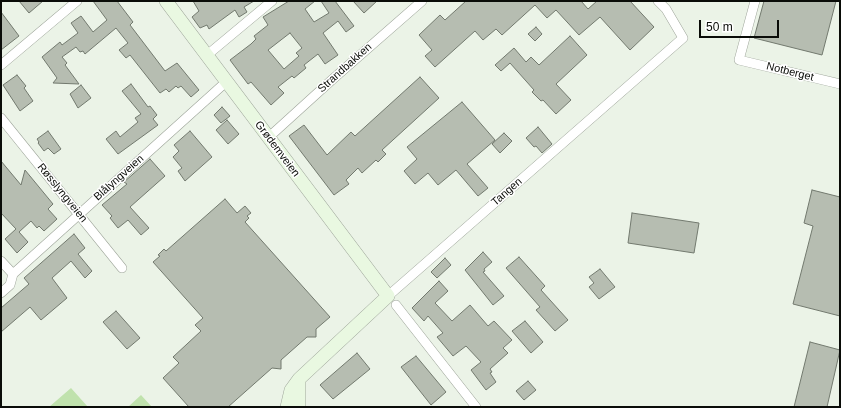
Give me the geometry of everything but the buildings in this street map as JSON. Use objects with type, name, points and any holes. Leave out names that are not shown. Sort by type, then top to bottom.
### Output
[{"type":"main road","name":"Grødemveien","points":[[166,1],[392,301]]},
{"type":"main road","name":"Tangen","points":[[299,379],[392,301]]},
{"type":"main road","points":[[287,407],[292,390],[299,379]]},
{"type":"main road","points":[[299,379],[299,407]]},
{"type":"street","points":[[1,65],[77,1]]},
{"type":"street","points":[[206,56],[272,1]]},
{"type":"street","name":"Strandbakken","points":[[269,137],[422,1]]},
{"type":"street","name":"Tangen","points":[[392,301],[683,38],[666,10],[658,1]]},
{"type":"street","name":"Notberget","points":[[755,1],[739,60],[840,84]]},
{"type":"street","name":"Blålyngveien","points":[[1,293],[10,285],[13,274],[226,82]]},
{"type":"street","name":"Røsslyngveien","points":[[1,118],[122,268]]},
{"type":"street","points":[[1,261],[13,274]]},
{"type":"street","name":"Grødemveien","points":[[392,301],[476,407]]},
{"type":"green space","points":[[71,388],[88,407],[49,407]]},
{"type":"green space","points":[[141,395],[152,407],[128,407]]}]
